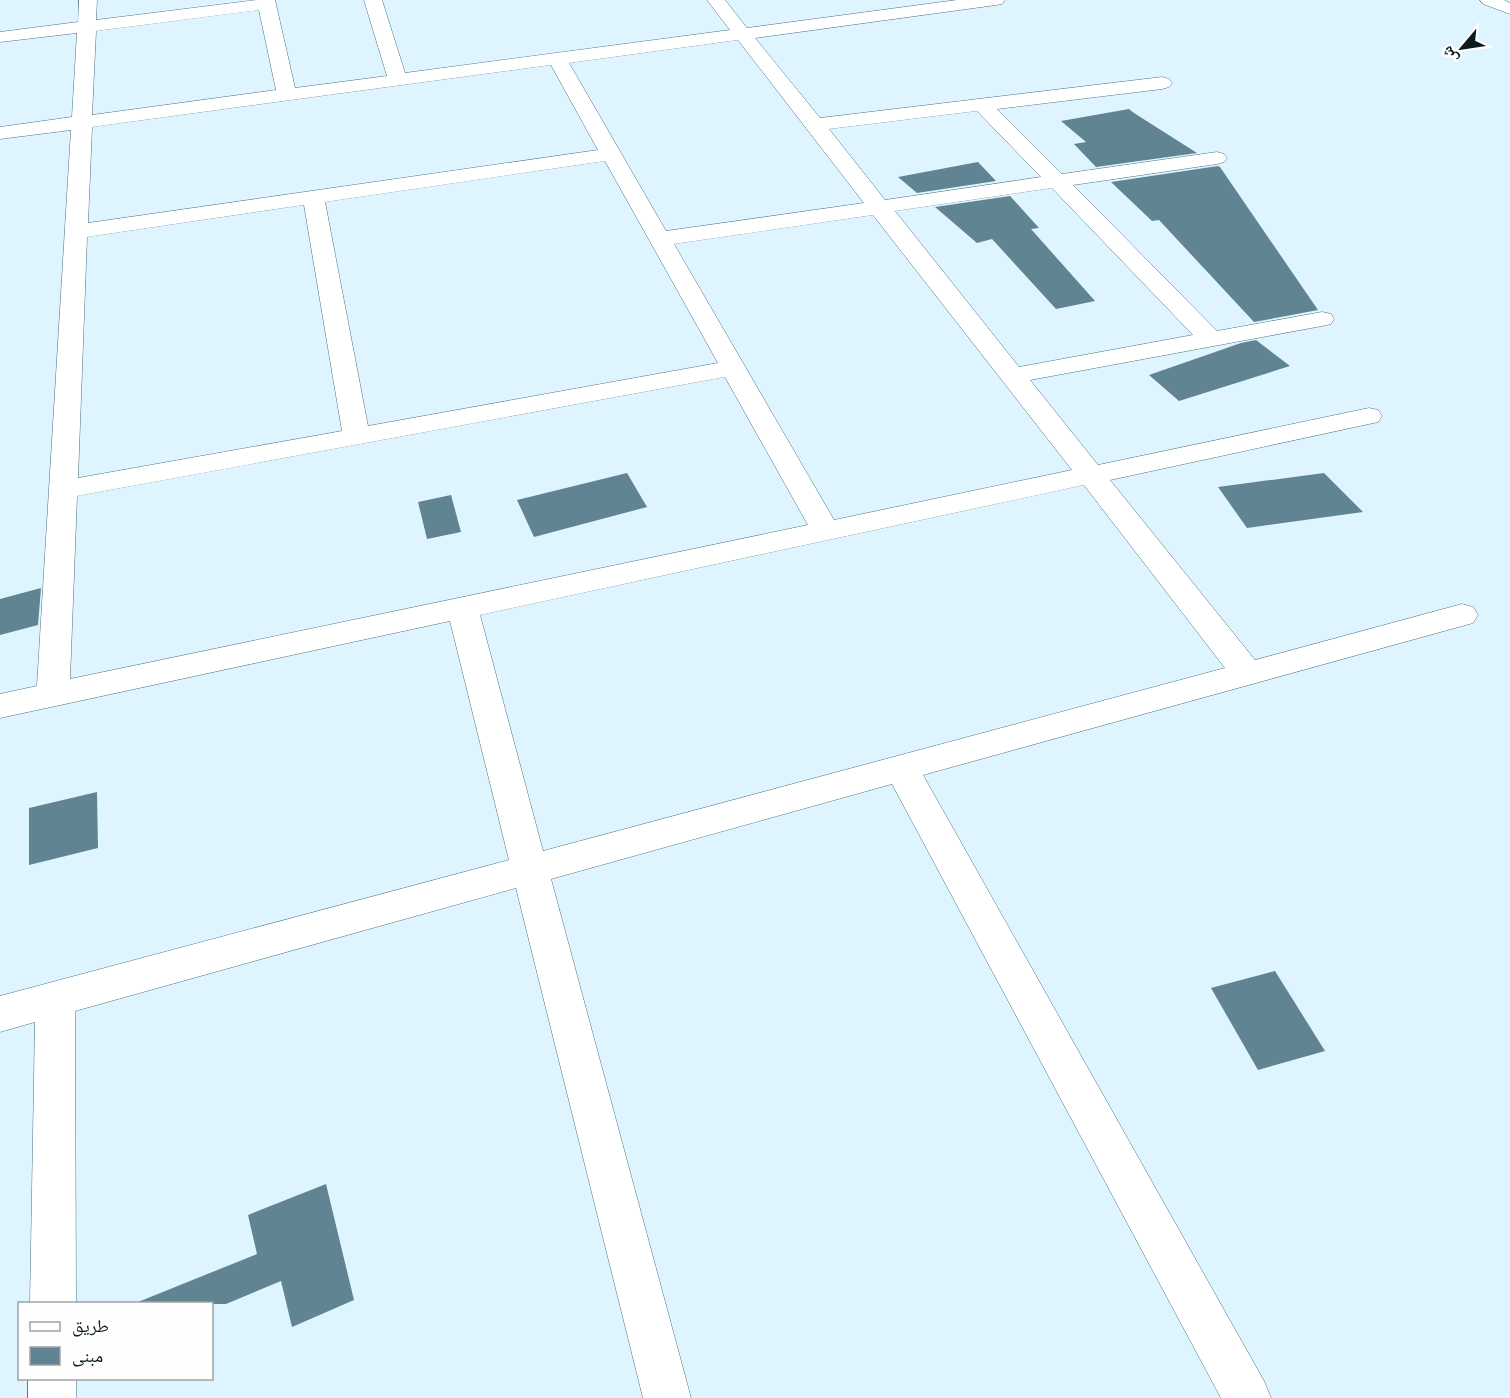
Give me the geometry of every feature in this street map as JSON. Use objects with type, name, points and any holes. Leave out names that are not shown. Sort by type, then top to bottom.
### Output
[{"type":"street","points":[[53,694],[88,0]]},
{"type":"street","points":[[373,0],[398,80]]},
{"type":"street","points":[[717,0],[1248,674]]},
{"type":"street","points":[[0,133],[996,0]]},
{"type":"street","points":[[1489,0],[1510,9]]},
{"type":"street","points":[[0,37],[266,2],[287,95]]},
{"type":"street","points":[[557,59],[826,531]]},
{"type":"street","points":[[815,125],[1162,83]]},
{"type":"street","points":[[982,105],[1211,339]]},
{"type":"street","points":[[76,232],[611,154]]},
{"type":"street","points":[[660,239],[1217,158]]},
{"type":"street","points":[[313,197],[357,437]]},
{"type":"street","points":[[1012,376],[1322,319]]},
{"type":"street","points":[[63,490],[734,368]]},
{"type":"street","points":[[0,706],[1369,416]]},
{"type":"street","points":[[462,607],[667,1398]]},
{"type":"street","points":[[0,1014],[1462,615]]},
{"type":"street","points":[[901,768],[1247,1398]]},
{"type":"street","points":[[53,1302],[55,999]]},
{"type":"street","points":[[52,1380],[52,1398]]},
{"type":"building","points":[[1129,109],[1197,153],[1096,167],[1074,144],[1086,142],[1061,121]]},
{"type":"building","points":[[978,162],[996,181],[917,193],[898,177]]},
{"type":"building","points":[[1218,166],[1318,310],[1254,322],[1159,220],[1152,221],[1111,182]]},
{"type":"building","points":[[1010,196],[1039,228],[1031,229],[1095,301],[1056,309],[992,239],[977,243],[935,207]]},
{"type":"building","points":[[1256,340],[1290,366],[1179,401],[1149,375],[1241,343]]},
{"type":"building","points":[[627,473],[647,507],[534,537],[517,500]]},
{"type":"building","points":[[1324,473],[1363,512],[1247,528],[1218,487]]},
{"type":"building","points":[[451,495],[461,532],[427,539],[418,502]]},
{"type":"building","points":[[41,588],[38,625],[0,635],[0,599]]},
{"type":"building","points":[[97,792],[98,848],[29,865],[29,808]]},
{"type":"building","points":[[1275,971],[1325,1051],[1258,1070],[1211,988]]},
{"type":"building","points":[[326,1184],[354,1300],[292,1327],[281,1281],[226,1304],[138,1302],[257,1254],[248,1215]]}]
